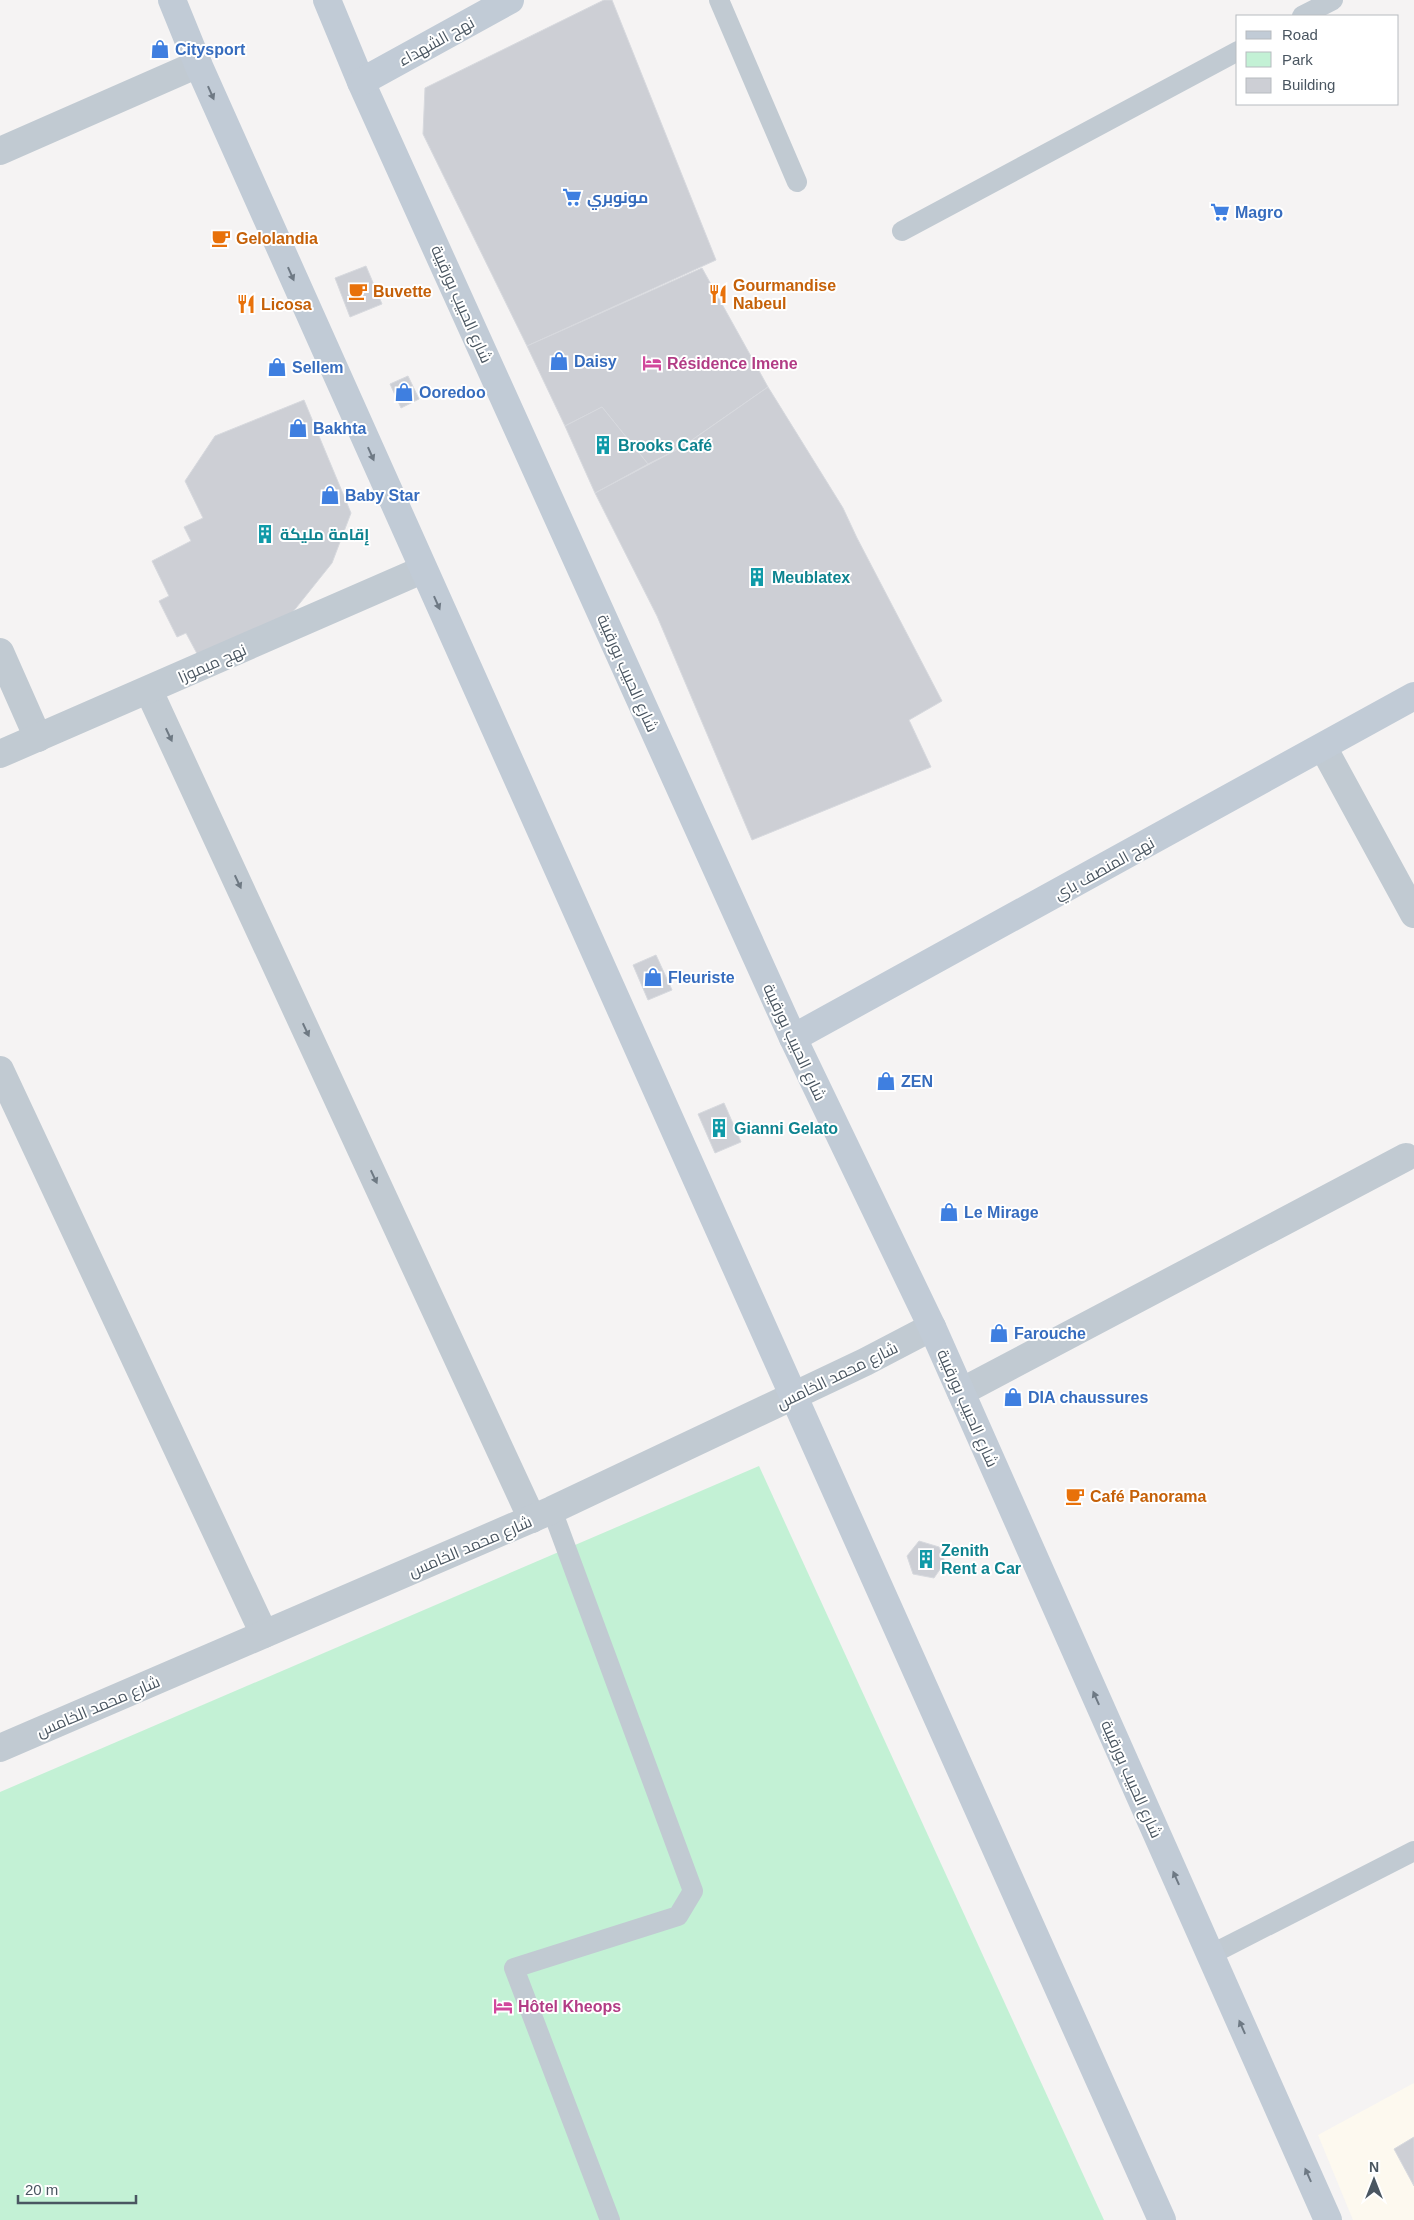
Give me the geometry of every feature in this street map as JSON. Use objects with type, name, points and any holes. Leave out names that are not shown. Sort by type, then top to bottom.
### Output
[{"type":"street","points":[[172,0],[198,64],[422,570],[1162,2220]]},
{"type":"street","name":"شارع الحبيب بورقيبة","points":[[327,0],[361,82],[793,1038],[932,1327],[1328,2220]]},
{"type":"street","name":"نهج الشهداء","points":[[361,82],[510,0]]},
{"type":"street","points":[[0,151],[198,64]]},
{"type":"street","name":"نهج ميموزا","points":[[0,754],[149,691],[422,570]]},
{"type":"street","points":[[0,652],[38,738]]},
{"type":"street","points":[[149,691],[542,1514]]},
{"type":"street","name":"نهج المنصف باي","points":[[793,1038],[1414,696]]},
{"type":"street","points":[[1323,747],[1414,914]]},
{"type":"street","points":[[0,1070],[264,1634]]},
{"type":"street","points":[[961,1392],[1406,1157]]},
{"type":"street","name":"شارع محمد الخامس","points":[[0,1748],[542,1514],[865,1362],[932,1327]]},
{"type":"lane","points":[[719,0],[797,182]]},
{"type":"lane","points":[[1304,15],[1333,0]]},
{"type":"lane","points":[[902,230],[1236,52]]},
{"type":"lane","points":[[542,1514],[693,1892],[678,1916],[514,1968],[610,2220]]},
{"type":"lane","points":[[1210,1955],[1414,1851]]},
{"type":"shaded area","points":[[1414,2083],[1414,2220],[1353,2220],[1318,2135]]},
{"type":"green space","name":"Hôtel Kheops","points":[[759,1466],[1104,2220],[0,2220],[0,1792]]},
{"type":"building","name":"مونوبري","points":[[604,0],[612,0],[716,260],[527,346],[423,134],[425,88]]},
{"type":"building","name":"Buvette","points":[[366,266],[382,304],[350,317],[335,278]]},
{"type":"building","name":"Résidence Imene","points":[[702,268],[768,387],[682,447],[648,464],[602,407],[565,426],[527,346]]},
{"type":"building","name":"Ooredoo","points":[[408,376],[419,399],[401,408],[390,384]]},
{"type":"building","name":"Meublatex","points":[[768,387],[843,508],[942,701],[909,720],[931,767],[752,840],[657,616],[595,493],[682,447]]},
{"type":"building","name":"إقامة مليكة","points":[[304,400],[351,513],[332,563],[288,618],[201,661],[186,633],[177,637],[159,601],[169,596],[152,561],[191,541],[184,527],[203,518],[185,481],[215,436]]},
{"type":"building","name":"Brooks Café","points":[[602,407],[648,464],[595,493],[565,426]]},
{"type":"building","points":[[656,955],[672,990],[648,1000],[633,965]]},
{"type":"building","name":"Gianni Gelato","points":[[724,1103],[741,1142],[715,1153],[698,1114]]},
{"type":"building","name":"Zenith Rent a Car","points":[[919,1541],[939,1547],[945,1562],[934,1578],[913,1574],[907,1556]]},
{"type":"building","points":[[1414,2137],[1414,2186],[1394,2149]]},
{"type":"place","name":"Citysport","points":[[160,49]]},
{"type":"place","name":"مونوبري","points":[[572,197]]},
{"type":"place","name":"Magro","points":[[1220,212]]},
{"type":"place","name":"Gelolandia","points":[[221,238]]},
{"type":"place","name":"Buvette","points":[[358,291]]},
{"type":"place","name":"Gourmandise Nabeul","points":[[718,294]]},
{"type":"place","name":"Licosa","points":[[246,304]]},
{"type":"place","name":"Daisy","points":[[559,361]]},
{"type":"place","name":"Résidence Imene","points":[[652,363]]},
{"type":"place","name":"Sellem","points":[[277,367]]},
{"type":"place","name":"Ooredoo","points":[[404,392]]},
{"type":"place","name":"Bakhta","points":[[298,428]]},
{"type":"place","name":"Brooks Café","points":[[603,445]]},
{"type":"place","name":"Baby Star","points":[[330,495]]},
{"type":"place","name":"إقامة مليكة","points":[[265,534]]},
{"type":"place","name":"Meublatex","points":[[757,577]]},
{"type":"place","name":"Fleuriste","points":[[653,977]]},
{"type":"place","name":"ZEN","points":[[886,1081]]},
{"type":"place","name":"Gianni Gelato","points":[[719,1128]]},
{"type":"place","name":"Le Mirage","points":[[949,1212]]},
{"type":"place","name":"Farouche","points":[[999,1333]]},
{"type":"place","name":"DIA chaussures","points":[[1013,1397]]},
{"type":"place","name":"Café Panorama","points":[[1075,1496]]},
{"type":"place","name":"Zenith Rent a Car","points":[[926,1559]]},
{"type":"place","name":"Hôtel Kheops","points":[[503,2006]]}]
